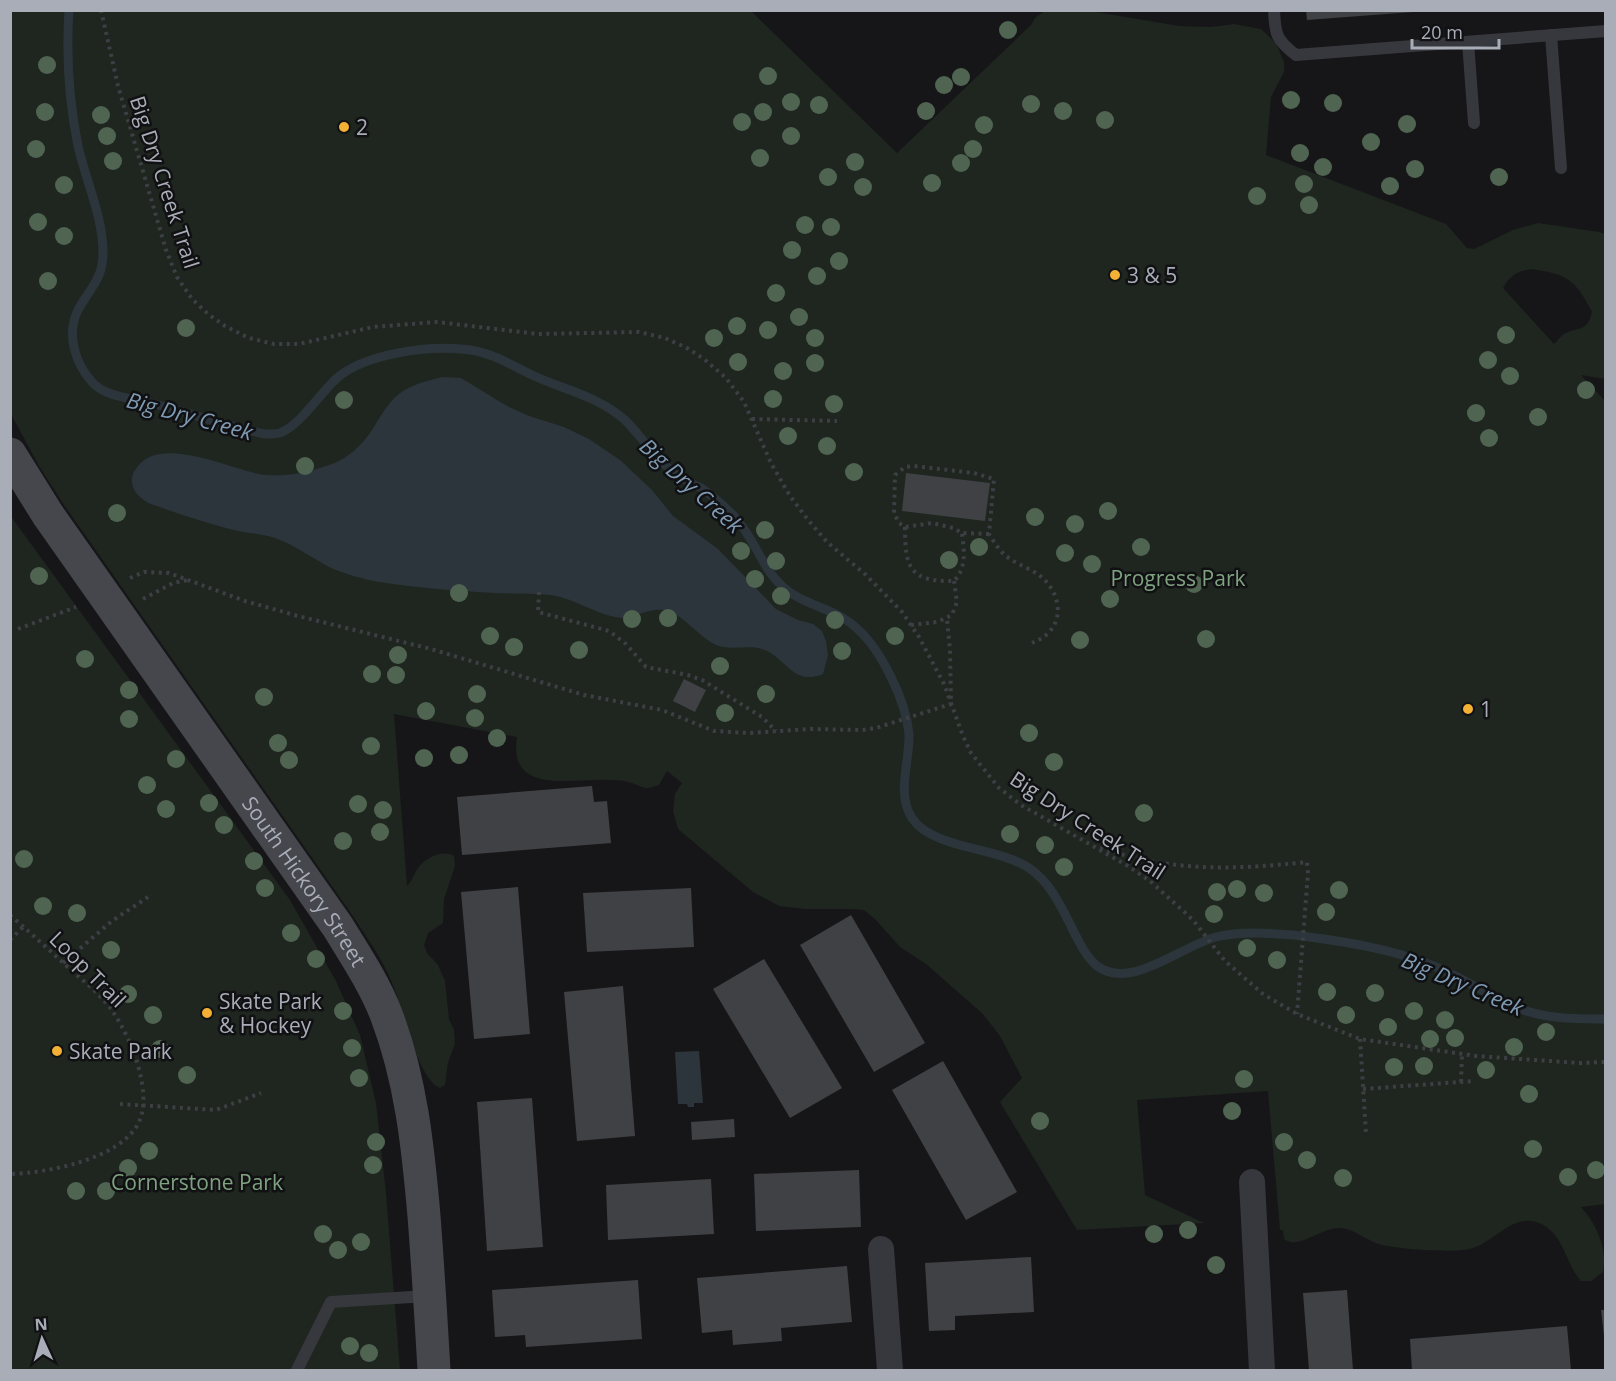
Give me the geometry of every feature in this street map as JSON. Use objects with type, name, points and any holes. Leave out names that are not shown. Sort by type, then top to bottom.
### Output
[{"type":"street","name":"South Hickory Street","points":[[10,454],[48,515],[338,927],[363,968],[386,1013],[404,1070],[420,1169],[434,1371]]},
{"type":"street","points":[[1252,1182],[1262,1371]]},
{"type":"street","points":[[881,1249],[890,1371]]},
{"type":"lane","points":[[1274,10],[1275,33],[1283,45],[1296,55],[1605,31]]},
{"type":"lane","points":[[1551,35],[1562,168]]},
{"type":"lane","points":[[1468,42],[1474,123]]},
{"type":"lane","points":[[297,1371],[331,1302],[430,1296]]},
{"type":"path","name":"Big Dry Creek Trail","points":[[101,10],[118,86],[166,250],[177,277],[192,299],[225,326],[249,338],[274,344],[299,344],[373,327],[438,321],[538,334],[639,332],[664,338],[687,348],[726,378],[744,402],[771,463],[796,504],[827,542],[887,595],[911,625],[944,684],[971,753],[999,788],[1021,805],[1150,881],[1193,920],[1225,961],[1263,994],[1297,1014],[1360,1039],[1462,1054],[1580,1063],[1605,1062]]},
{"type":"path","points":[[752,419],[837,421]]},
{"type":"path","points":[[989,534],[962,533],[953,528],[932,523],[905,527],[899,524],[894,513],[893,482],[895,475],[901,469],[914,466],[974,473],[994,479],[989,534],[1005,555],[1045,580],[1056,597],[1058,611],[1054,626],[1049,633],[1032,644]]},
{"type":"path","points":[[905,527],[909,566],[916,573],[933,580],[954,581],[959,576],[964,561],[962,533]]},
{"type":"path","points":[[118,614],[160,589],[189,580],[245,601],[430,649],[584,695],[662,710],[714,731],[729,733],[811,729],[862,730],[887,725],[951,704],[947,619]]},
{"type":"path","points":[[911,625],[947,619],[956,609],[954,581]]},
{"type":"path","points":[[538,592],[538,612],[609,631],[626,644],[646,667],[702,680],[762,717],[777,732]]},
{"type":"path","points":[[1091,845],[1133,859],[1181,866],[1245,869],[1307,862],[1297,1014]]},
{"type":"path","points":[[63,963],[112,921],[148,897]]},
{"type":"path","name":"Loop Trail","points":[[10,915],[100,996],[113,1011],[123,1028],[137,1064],[144,1106]]},
{"type":"path","points":[[10,940],[23,927]]},
{"type":"path","points":[[1360,1039],[1366,1133]]},
{"type":"path","points":[[1461,1082],[1462,1054]]},
{"type":"path","points":[[1363,1089],[1474,1082]]},
{"type":"path","points":[[120,1104],[216,1110],[261,1093]]},
{"type":"path","points":[[10,1174],[66,1166],[119,1144],[137,1125],[144,1106]]},
{"type":"green space","name":"Progress Park","points":[[11,11],[751,11],[897,153],[1031,25],[1035,18],[1045,11],[1090,11],[1179,26],[1211,27],[1234,24],[1261,29],[1276,43],[1284,62],[1284,72],[1271,97],[1266,155],[1446,224],[1467,248],[1474,249],[1513,230],[1538,223],[1605,234],[1605,379],[1581,375],[1606,402],[1606,1204],[1581,1207],[1600,1237],[1604,1254],[1603,1272],[1591,1281],[1581,1281],[1554,1234],[1539,1223],[1529,1221],[1512,1225],[1478,1246],[1451,1251],[1390,1246],[1376,1243],[1340,1228],[1297,1242],[1284,1239],[1283,1230],[1280,1230],[1268,1091],[1137,1100],[1145,1195],[1204,1223],[1077,1230],[1000,1102],[1022,1078],[1000,1036],[983,1014],[926,964],[900,947],[864,910],[779,906],[753,892],[678,829],[673,811],[675,794],[682,783],[667,771],[659,785],[648,788],[619,780],[546,780],[532,776],[522,768],[517,756],[517,737],[394,714],[407,886],[421,864],[430,858],[440,854],[454,856],[455,866],[444,899],[443,923],[428,933],[424,945],[427,953],[438,965],[445,981],[449,1019],[454,1030],[455,1044],[448,1062],[445,1085],[440,1088],[432,1082],[418,1058],[393,985],[369,941],[64,505],[39,466],[11,414]],"holes":[[[1531,269],[1562,276],[1575,285],[1592,312],[1588,323],[1582,328],[1564,334],[1554,344],[1503,288],[1508,280],[1518,272]]]},
{"type":"green space","name":"Cornerstone Park","points":[[10,515],[290,900],[336,981],[360,1035],[376,1103],[386,1193],[400,1370],[11,1370]]},
{"type":"shaded area","points":[[442,377],[461,378],[507,406],[589,439],[620,460],[652,490],[673,516],[718,549],[776,609],[798,620],[813,624],[822,631],[828,655],[823,674],[814,677],[799,675],[762,649],[719,646],[680,617],[668,611],[654,610],[622,618],[551,595],[438,589],[360,578],[331,568],[275,538],[232,530],[148,503],[134,489],[132,478],[138,466],[149,457],[163,454],[196,457],[259,474],[297,474],[321,468],[341,460],[357,449],[399,394],[414,385]]},
{"type":"shaded area","points":[[699,1051],[703,1103],[694,1103],[694,1107],[688,1107],[687,1104],[678,1104],[675,1052]]},
{"type":"building","points":[[1306,10],[1413,10],[1413,12],[1307,20]]},
{"type":"building","points":[[906,473],[990,483],[985,521],[902,511]]},
{"type":"building","points":[[684,679],[706,690],[695,712],[673,701]]},
{"type":"building","points":[[592,786],[594,802],[607,801],[611,843],[462,855],[457,797]]},
{"type":"building","points":[[518,887],[530,1034],[474,1039],[461,892]]},
{"type":"building","points":[[691,888],[694,947],[587,952],[583,893]]},
{"type":"building","points":[[851,915],[925,1043],[874,1072],[800,945]]},
{"type":"building","points":[[764,959],[842,1088],[790,1118],[713,989]]},
{"type":"building","points":[[623,986],[635,1136],[577,1141],[564,992]]},
{"type":"building","points":[[943,1061],[1017,1192],[966,1220],[892,1090]]},
{"type":"building","points":[[532,1098],[543,1247],[487,1251],[477,1102]]},
{"type":"building","points":[[734,1119],[735,1137],[692,1140],[691,1122]]},
{"type":"building","points":[[859,1170],[861,1227],[756,1231],[754,1174]]},
{"type":"building","points":[[711,1179],[714,1234],[608,1240],[606,1185]]},
{"type":"building","points":[[1031,1257],[1034,1312],[955,1316],[955,1330],[929,1331],[925,1263]]},
{"type":"building","points":[[847,1266],[852,1322],[781,1328],[782,1341],[733,1345],[732,1330],[702,1333],[697,1278]]},
{"type":"building","points":[[638,1280],[642,1339],[526,1347],[525,1335],[495,1337],[492,1290]]},
{"type":"building","points":[[1347,1290],[1353,1370],[1309,1370],[1303,1293]]},
{"type":"building","points":[[1601,1310],[1606,1310],[1606,1336],[1604,1336]]},
{"type":"building","points":[[1567,1326],[1571,1370],[1412,1370],[1410,1339]]},
{"type":"waterway","name":"Big Dry Creek","points":[[69,10],[68,62],[72,113],[81,159],[100,226],[103,253],[101,270],[95,284],[74,319],[73,338],[81,366],[97,387],[119,396],[251,431],[278,434],[296,422],[337,378],[379,357],[446,348],[471,350],[498,358],[532,375],[592,399],[615,412],[670,470],[705,491],[734,516],[747,533],[768,570],[782,586],[796,596],[843,618],[858,629],[882,660],[905,712],[909,744],[904,788],[907,809],[912,818],[921,828],[934,836],[1016,861],[1029,868],[1045,882],[1083,949],[1097,966],[1110,972],[1125,973],[1156,964],[1216,937],[1245,933],[1294,935],[1366,946],[1419,960],[1446,971],[1513,1006],[1535,1014],[1606,1019]]},
{"type":"place","name":"2","points":[[344,127]]},
{"type":"place","name":"3 & 5","points":[[1115,275]]},
{"type":"place","name":"1","points":[[1468,709]]},
{"type":"place","name":"Skate Park & Hockey","points":[[207,1013]]},
{"type":"place","name":"Skate Park","points":[[57,1051]]}]
